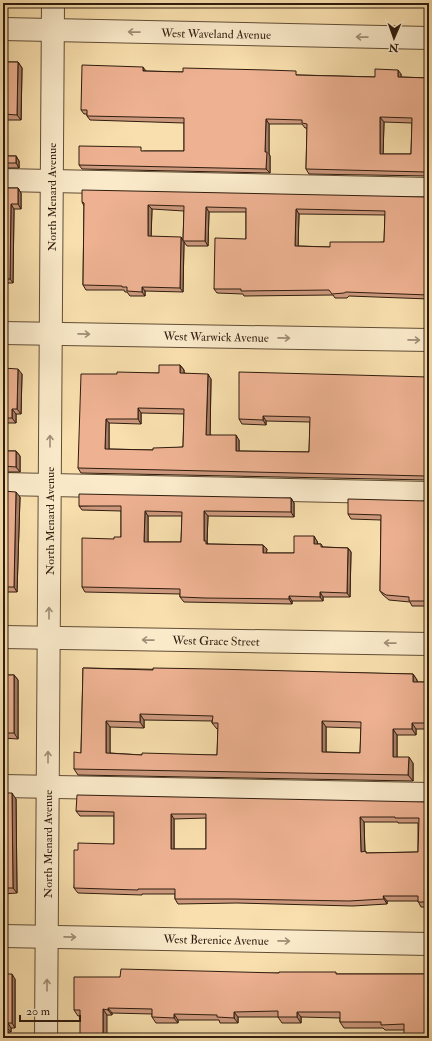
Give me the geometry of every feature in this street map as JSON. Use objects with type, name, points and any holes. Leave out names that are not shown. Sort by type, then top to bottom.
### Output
[{"type":"street","name":"North Menard Avenue","points":[[46,1038],[53,3]]},
{"type":"street","name":"West Waveland Avenue","points":[[3,30],[429,38]]},
{"type":"street","points":[[3,180],[429,189]]},
{"type":"street","name":"West Warwick Avenue","points":[[3,332],[429,340]]},
{"type":"street","points":[[3,484],[429,493]]},
{"type":"street","name":"West Grace Street","points":[[3,637],[429,644]]},
{"type":"street","points":[[3,786],[429,794]]},
{"type":"street","name":"West Berenice Avenue","points":[[3,936],[429,944]]},
{"type":"building","points":[[3,62],[18,62],[17,115],[3,114]]},
{"type":"building","points":[[82,65],[143,67],[143,71],[183,72],[183,68],[267,70],[296,71],[296,75],[375,77],[375,69],[398,70],[398,77],[429,78],[429,173],[306,169],[307,124],[302,123],[302,120],[266,119],[266,169],[79,165],[79,146],[141,147],[141,151],[184,151],[184,118],[87,116],[87,110],[81,110]],"holes":[[[380,117],[412,118],[411,154],[380,154]]]},
{"type":"building","points":[[3,156],[16,156],[16,163],[3,163]]},
{"type":"building","points":[[3,188],[18,188],[18,204],[11,204],[10,279],[5,279],[3,282]]},
{"type":"building","points":[[82,190],[429,196],[429,295],[346,292],[332,294],[329,290],[241,291],[241,289],[214,289],[215,238],[246,239],[246,208],[206,207],[205,241],[183,241],[184,206],[148,205],[148,236],[181,237],[180,288],[142,287],[142,292],[127,291],[127,287],[122,286],[83,285],[84,203],[82,202]],"holes":[[[296,209],[385,211],[384,242],[330,242],[330,247],[295,246]]]},
{"type":"building","points":[[159,365],[180,365],[180,373],[208,374],[206,435],[236,435],[236,451],[309,452],[310,417],[263,416],[263,420],[239,419],[239,372],[429,377],[429,476],[78,468],[81,374],[117,374],[117,372],[159,373]],"holes":[[[138,408],[184,409],[183,447],[153,448],[153,450],[105,449],[106,419],[138,419]]]},
{"type":"building","points":[[3,368],[18,369],[17,409],[12,409],[12,418],[3,418]]},
{"type":"building","points":[[3,451],[16,451],[16,467],[3,466]]},
{"type":"building","points":[[3,491],[16,492],[14,587],[3,587]]},
{"type":"building","points":[[79,494],[291,498],[291,512],[204,511],[204,541],[206,541],[206,544],[263,545],[263,553],[294,553],[294,536],[314,536],[314,544],[321,544],[321,547],[348,548],[347,593],[320,592],[320,597],[289,596],[289,599],[205,598],[180,597],[180,589],[82,587],[82,538],[114,539],[114,537],[121,537],[121,506],[79,506]],"holes":[[[145,511],[182,512],[181,542],[144,542]]]},
{"type":"building","points":[[348,499],[429,500],[429,601],[409,601],[409,597],[386,595],[380,591],[381,515],[348,514]]},
{"type":"building","points":[[83,668],[153,670],[153,668],[213,669],[413,674],[413,682],[429,682],[429,723],[412,723],[412,729],[393,729],[393,757],[409,757],[408,775],[74,769],[74,752],[81,753]],"holes":[[[140,714],[213,716],[212,723],[218,723],[217,755],[142,753],[142,755],[106,753],[106,721],[140,722]],[[322,721],[361,722],[360,753],[322,752]]]},
{"type":"building","points":[[3,675],[14,675],[14,733],[3,733]]},
{"type":"building","points":[[3,793],[12,793],[13,888],[3,888]]},
{"type":"building","points":[[77,795],[429,801],[429,902],[418,902],[418,896],[383,896],[384,899],[349,901],[175,899],[175,889],[138,890],[74,888],[74,850],[78,850],[78,843],[114,844],[114,812],[76,811]],"holes":[[[171,814],[206,814],[206,849],[171,849]],[[360,817],[419,818],[418,852],[361,852]]]},
{"type":"building","points":[[121,969],[279,973],[336,972],[336,974],[429,974],[429,1038],[404,1038],[404,1024],[381,1025],[381,1022],[340,1022],[340,1012],[297,1012],[297,1017],[278,1017],[278,1011],[234,1012],[234,1018],[217,1017],[217,1015],[174,1014],[174,1018],[152,1017],[152,1009],[108,1008],[108,1010],[103,1009],[103,1038],[80,1038],[80,1010],[74,1010],[74,977],[120,977]]},
{"type":"building","points":[[3,974],[12,974],[12,1023],[8,1023],[7,1028],[5,1028],[5,1038],[3,1038]]}]
